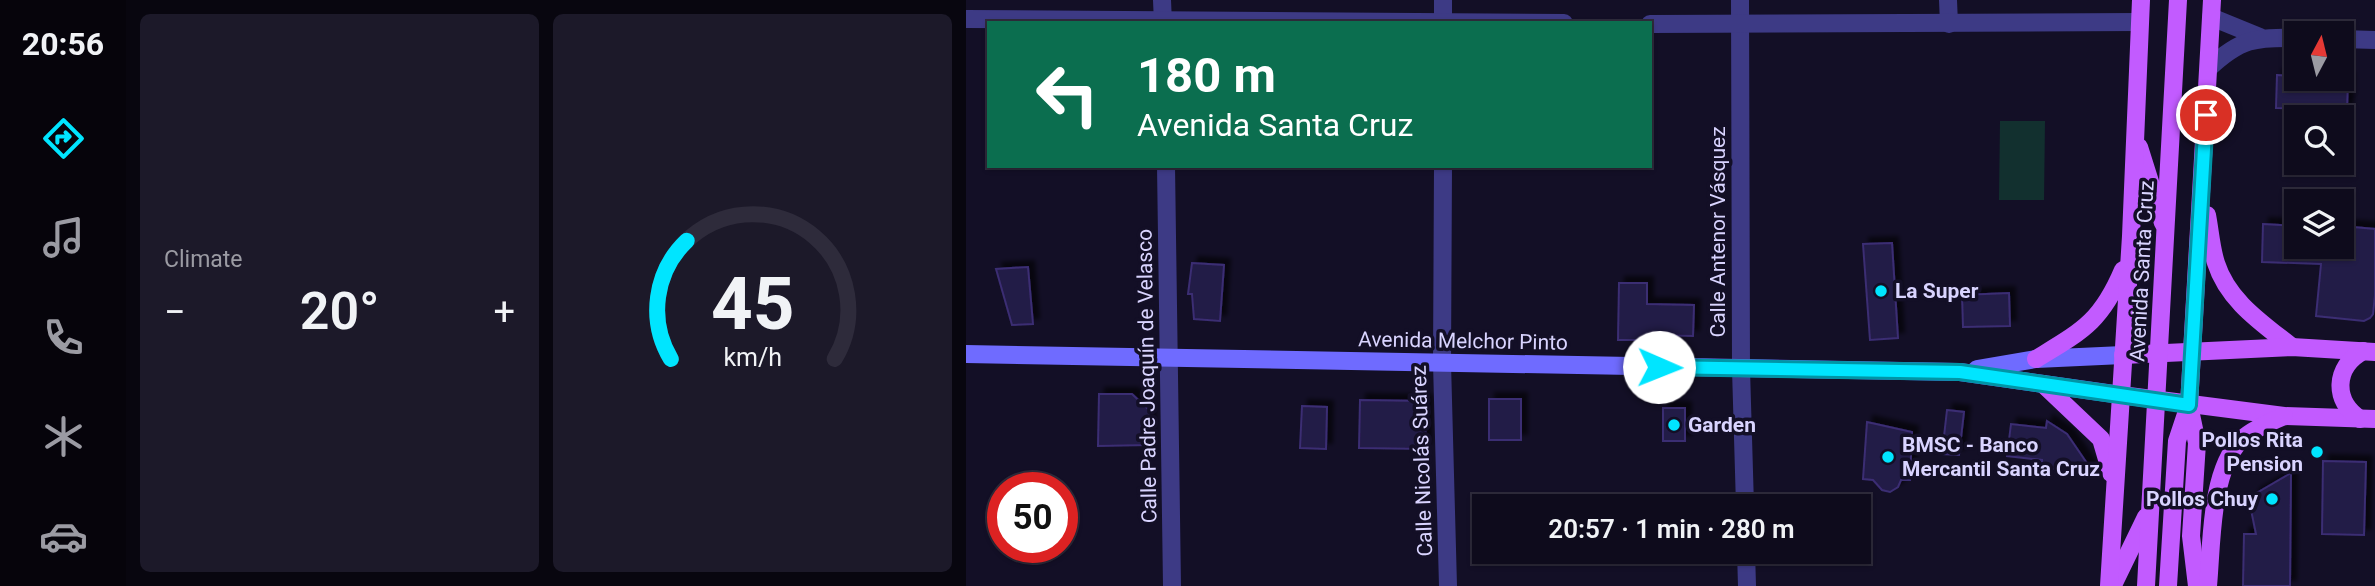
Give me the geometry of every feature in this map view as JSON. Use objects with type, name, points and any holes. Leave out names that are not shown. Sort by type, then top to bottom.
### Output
[{"type":"main road","name":"Avenida Santa Cruz","points":[[2111,586],[2141,0]]},
{"type":"main road","name":"Avenida Santa Cruz","points":[[2146,586],[2178,0]]},
{"type":"main road","points":[[2197,586],[2191,536],[2197,443],[2189,405],[2212,8]]},
{"type":"main road","points":[[2134,133],[2166,233]]},
{"type":"main road","points":[[2201,186],[2216,263],[2226,286],[2245,310],[2292,347]]},
{"type":"main road","points":[[2036,359],[2097,318],[2112,297],[2124,267],[2131,236]]},
{"type":"main road","name":"Avenida Melchor Pinto","points":[[1960,372],[2036,359],[2292,347],[2369,351]]},
{"type":"main road","points":[[2368,419],[2343,400],[2340,384],[2344,368],[2369,351]]},
{"type":"main road","name":"Avenida Melchor Pinto","points":[[966,354],[1960,372],[2284,416],[2368,419]]},
{"type":"main road","points":[[2043,384],[2101,439],[2109,465],[2114,502]]},
{"type":"main road","points":[[2168,586],[2177,441],[2189,405]]},
{"type":"main road","points":[[2208,586],[2219,491],[2225,463],[2242,439],[2284,416]]},
{"type":"main road","points":[[2111,586],[2150,507]]},
{"type":"street","points":[[1162,0],[1163,21]]},
{"type":"street","points":[[1443,0],[1443,21]]},
{"type":"street","name":"Calle Antenor Vásquez","points":[[1740,0],[1741,369],[1745,494]]},
{"type":"street","points":[[1948,0],[1949,24]]},
{"type":"street","points":[[2212,8],[2260,37]]},
{"type":"street","points":[[966,19],[1097,21]]},
{"type":"street","points":[[1652,24],[2139,22]]},
{"type":"street","points":[[2209,68],[2236,46],[2260,37],[2284,38]]},
{"type":"street","points":[[2354,39],[2375,40]]},
{"type":"street","name":"Calle Padre Joaquín de Velasco","points":[[1166,168],[1171,358],[1172,586]]},
{"type":"street","name":"Calle Nicolás Suárez","points":[[1443,168],[1442,363],[1448,586]]},
{"type":"street","points":[[1747,564],[1748,586]]},
{"type":"green space","points":[[2000,121],[2045,121],[2044,200],[1999,200]]},
{"type":"building","points":[[2277,75],[2284,75],[2284,91],[2348,91],[2347,105],[2284,105],[2284,108],[2276,108]]},
{"type":"building","points":[[2263,224],[2284,225],[2284,259],[2354,259],[2354,227],[2375,229],[2373,314],[2364,321],[2316,316],[2321,264],[2262,262]]},
{"type":"building","name":"La Super","points":[[1892,243],[1898,338],[1870,340],[1863,244]]},
{"type":"building","points":[[1192,263],[1224,265],[1220,321],[1194,319],[1192,294],[1188,294]]},
{"type":"building","points":[[1028,267],[1033,324],[1012,325],[996,269]]},
{"type":"building","points":[[1619,283],[1647,283],[1647,304],[1694,305],[1693,336],[1646,335],[1646,340],[1618,340]]},
{"type":"building","points":[[2009,293],[2010,326],[1963,327],[1962,295]]},
{"type":"building","points":[[1099,394],[1132,394],[1149,410],[1149,445],[1098,446]]},
{"type":"building","points":[[1489,399],[1521,399],[1521,440],[1489,440]]},
{"type":"building","points":[[1360,400],[1426,401],[1425,449],[1359,448]]},
{"type":"building","points":[[1302,406],[1327,407],[1326,449],[1300,448]]},
{"type":"building","name":"Garden","points":[[1663,408],[1685,408],[1685,441],[1663,441]]},
{"type":"building","points":[[1947,410],[1964,412],[1959,455],[1942,454]]},
{"type":"building","points":[[2047,421],[2067,434],[2093,472],[2042,468],[2042,460],[2007,456],[2011,424],[2046,428]]},
{"type":"building","name":"BMSC - Banco Mercantil Santa Cruz","points":[[1867,422],[1912,432],[1910,480],[1901,480],[1898,487],[1890,492],[1882,490],[1873,480],[1863,479]]},
{"type":"building","points":[[2323,461],[2366,462],[2364,535],[2322,534]]},
{"type":"building","points":[[2291,473],[2290,586],[2243,586],[2244,534],[2256,534],[2250,505],[2255,494]]},
{"type":"place","name":"La Super","points":[[1881,291]]},
{"type":"place","name":"Garden","points":[[1674,425]]},
{"type":"place","name":"Pollos Rita Pension","points":[[2317,452]]},
{"type":"place","name":"BMSC - Banco Mercantil Santa Cruz","points":[[1888,457]]},
{"type":"place","name":"Pollos Chuy","points":[[2272,499]]},
{"type":"route","points":[[1659,367],[1960,372],[2189,405],[2206,115]]}]
